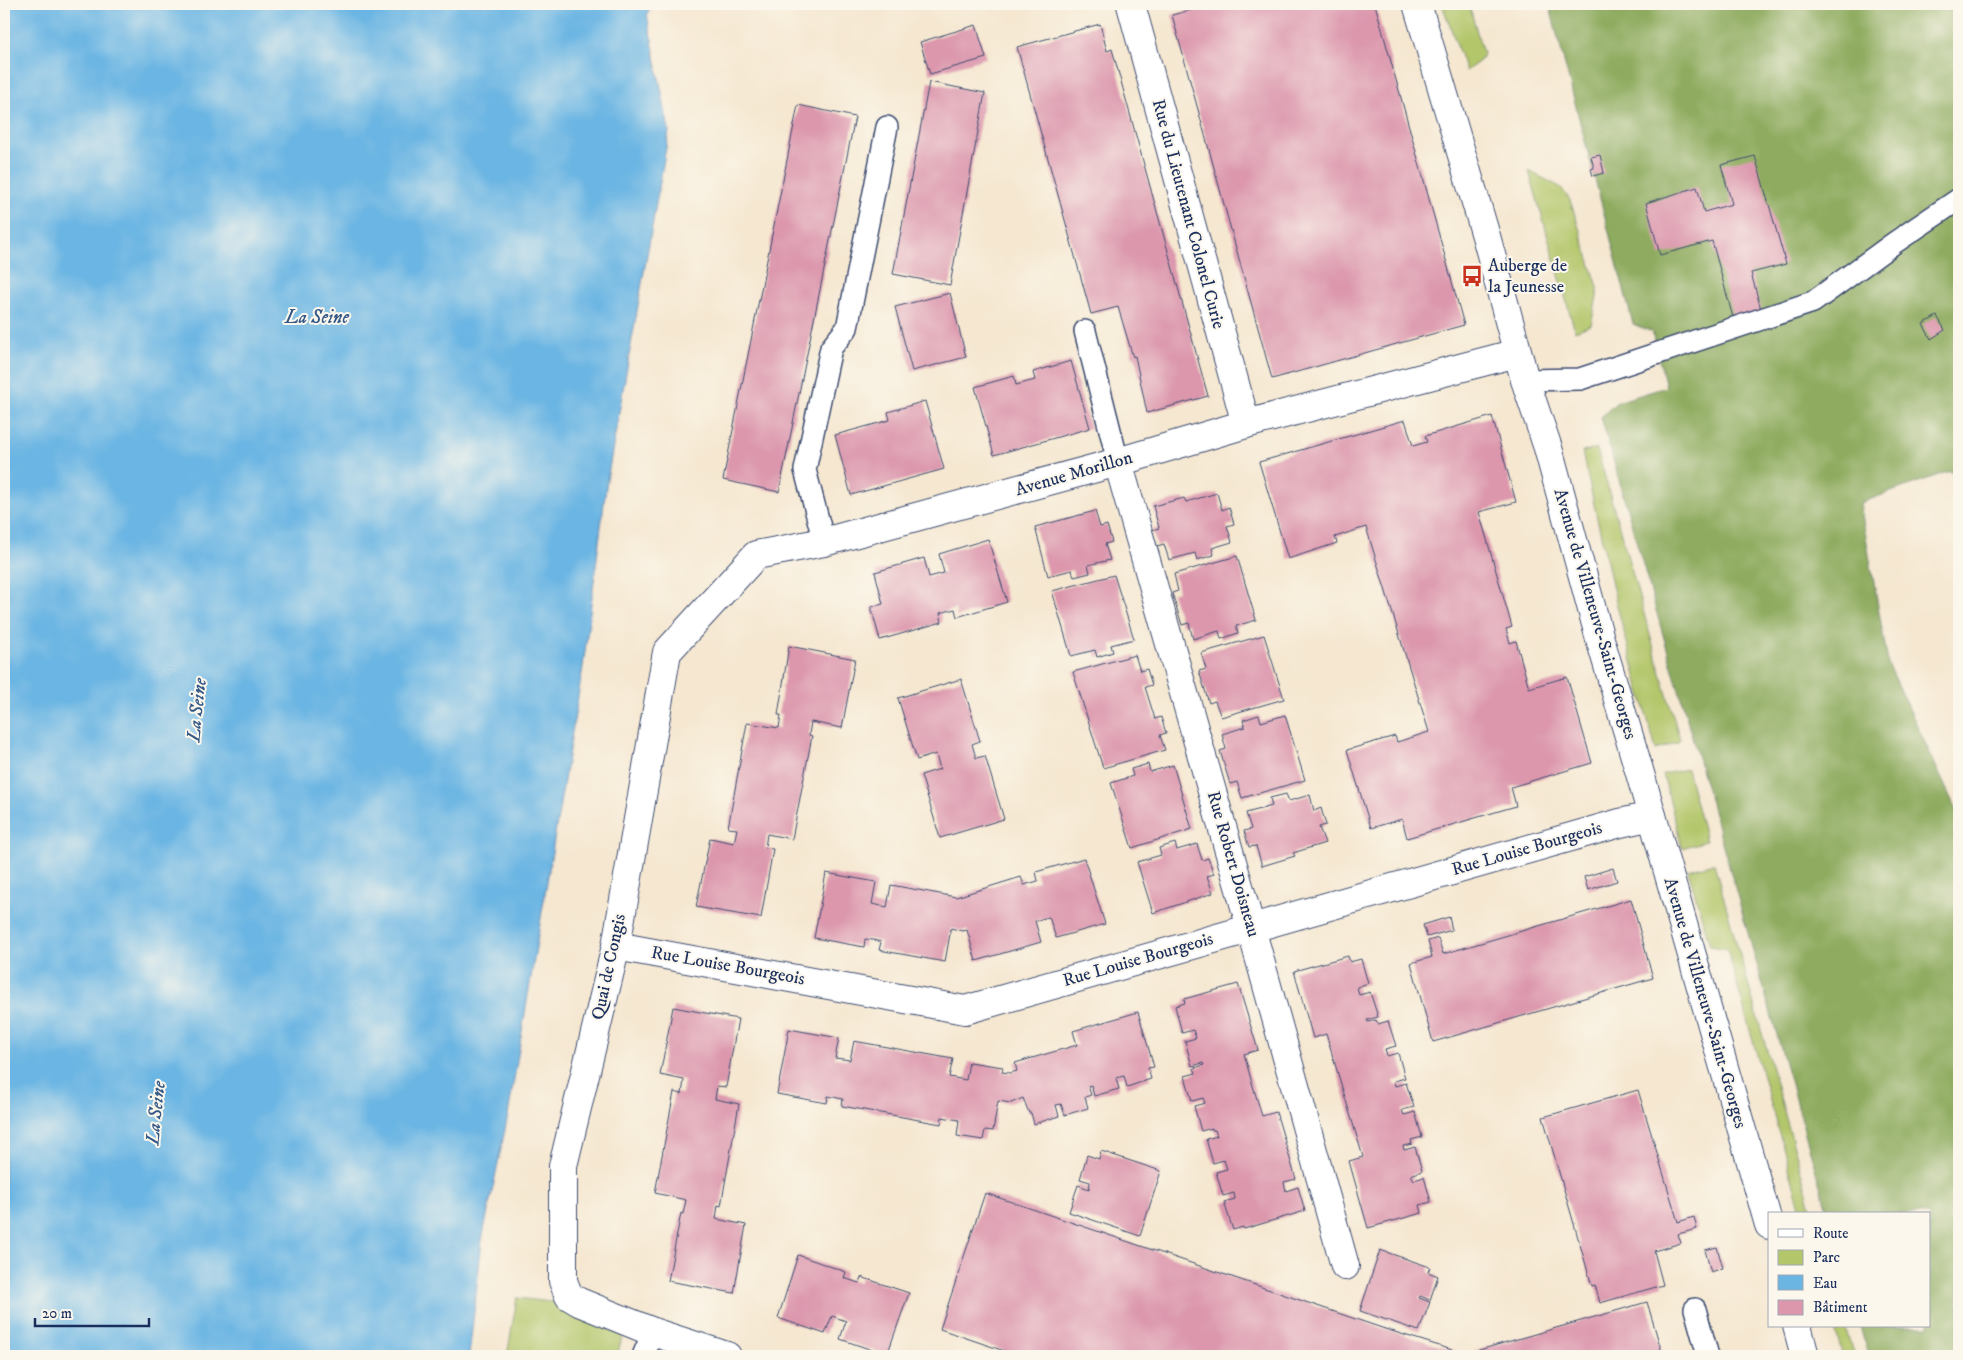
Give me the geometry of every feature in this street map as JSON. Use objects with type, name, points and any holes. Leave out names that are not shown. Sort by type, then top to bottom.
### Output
[{"type":"street","name":"Avenue de Villeneuve-Saint-Georges","points":[[1417,4],[1483,227],[1517,353],[1548,448],[1600,639],[1768,1222]]},
{"type":"street","name":"Rue du Lieutenant Colonel Curie","points":[[1131,5],[1246,424]]},
{"type":"street","name":"Avenue Morillon","points":[[667,652],[756,555],[824,542],[1118,462],[1246,424],[1517,353]]},
{"type":"street","name":"Rue Robert Doisneau","points":[[1118,462],[1345,1266]]},
{"type":"street","name":"Quai de Congis","points":[[648,1344],[569,1296],[563,1281],[563,1166],[616,946],[667,652]]},
{"type":"street","name":"Rue Louise Bourgeois","points":[[616,946],[965,1010],[1620,823],[1652,816]]},
{"type":"street","points":[[1798,1328],[1806,1356]]},
{"type":"street","points":[[648,1344],[727,1356]]},
{"type":"lane","points":[[824,542],[805,470],[832,348],[847,328],[887,127]]},
{"type":"lane","points":[[1525,380],[1580,379],[1813,302],[1894,243],[1959,199]]},
{"type":"lane","points":[[1085,331],[1118,462]]},
{"type":"lane","points":[[1695,1308],[1708,1356]]},
{"type":"green space","points":[[1442,4],[1469,4],[1483,53],[1481,60],[1466,71]]},
{"type":"green space","points":[[1549,4],[1959,4],[1959,476],[1950,471],[1860,503],[1888,663],[1959,816],[1959,1356],[1868,1356],[1861,1328],[1930,1328],[1930,1212],[1827,1212],[1601,417],[1617,402],[1666,387],[1652,332],[1633,324]]},
{"type":"green space","points":[[1529,171],[1560,187],[1570,200],[1598,287],[1591,325],[1575,331]]},
{"type":"green space","points":[[1597,449],[1680,740],[1677,743],[1656,750],[1617,606],[1582,452]]},
{"type":"green space","points":[[1687,769],[1706,841],[1682,848],[1663,774]]},
{"type":"green space","points":[[1714,863],[1812,1212],[1801,1212],[1727,949],[1710,946],[1688,870]]},
{"type":"green space","points":[[517,1298],[561,1303],[582,1320],[623,1334],[617,1356],[507,1356]]},
{"type":"green space","points":[[1835,1328],[1846,1328],[1854,1356],[1843,1356]]},
{"type":"water","name":"La Seine","points":[[4,4],[652,4],[647,14],[669,131],[607,480],[583,667],[508,1115],[482,1240],[469,1356],[4,1356]]},
{"type":"building","points":[[1213,4],[1375,4],[1464,325],[1272,379],[1172,15]]},
{"type":"building","points":[[1100,24],[1107,51],[1112,49],[1208,396],[1147,413],[1135,356],[1133,357],[1118,307],[1091,314],[1017,47]]},
{"type":"building","points":[[976,25],[986,58],[930,74],[920,42]]},
{"type":"building","points":[[929,82],[985,93],[950,285],[893,274]]},
{"type":"building","points":[[798,105],[855,117],[779,492],[723,480]]},
{"type":"building","points":[[1600,155],[1604,173],[1593,176],[1591,169],[1594,168],[1591,157]]},
{"type":"building","points":[[1755,156],[1786,264],[1751,273],[1762,313],[1734,321],[1712,241],[1660,255],[1646,203],[1697,187],[1704,212],[1732,204],[1721,165]]},
{"type":"building","points":[[950,293],[966,357],[912,371],[895,307]]},
{"type":"building","points":[[1937,316],[1945,330],[1931,339],[1923,324]]},
{"type":"building","points":[[1071,361],[1090,428],[994,455],[975,387],[1014,376],[1016,385],[1035,380],[1033,372]]},
{"type":"building","points":[[925,401],[944,469],[851,495],[835,435],[890,420],[888,412]]},
{"type":"building","points":[[1492,416],[1516,502],[1479,512],[1512,627],[1506,629],[1510,643],[1516,641],[1529,688],[1567,677],[1592,763],[1511,787],[1516,806],[1407,838],[1402,819],[1371,828],[1347,750],[1395,736],[1397,742],[1429,732],[1366,527],[1335,537],[1337,543],[1288,559],[1259,462],[1405,420],[1413,446],[1427,442],[1425,436]]},
{"type":"building","points":[[1217,493],[1222,510],[1229,507],[1234,524],[1227,526],[1232,542],[1212,548],[1214,555],[1197,560],[1195,553],[1169,560],[1164,544],[1157,546],[1152,530],[1159,528],[1153,506],[1184,498],[1186,502]]},
{"type":"building","points":[[1095,511],[1100,527],[1107,525],[1112,542],[1105,544],[1110,560],[1088,565],[1090,573],[1074,577],[1072,570],[1048,576],[1035,527]]},
{"type":"building","points":[[988,539],[1007,602],[957,617],[955,609],[940,613],[942,622],[880,640],[871,607],[883,604],[875,572],[924,558],[929,577],[944,573],[939,554]]},
{"type":"building","points":[[1237,556],[1256,620],[1236,626],[1238,633],[1221,639],[1219,631],[1193,639],[1189,623],[1182,625],[1172,593],[1178,591],[1174,574]]},
{"type":"building","points":[[1114,575],[1134,639],[1111,645],[1113,652],[1097,657],[1095,650],[1071,656],[1052,591]]},
{"type":"building","points":[[1264,635],[1284,699],[1221,717],[1215,701],[1209,703],[1199,671],[1206,669],[1201,653]]},
{"type":"building","points":[[789,646],[855,659],[842,728],[811,722],[809,735],[812,736],[792,839],[767,834],[765,848],[773,849],[761,918],[696,907],[710,838],[734,843],[737,829],[728,828],[747,723],[779,728],[781,715],[778,715]]},
{"type":"building","points":[[1135,655],[1140,671],[1147,669],[1152,685],[1145,687],[1155,719],[1161,717],[1166,733],[1160,735],[1165,750],[1103,768],[1073,672]]},
{"type":"building","points":[[961,679],[980,741],[972,744],[976,758],[985,756],[1004,819],[940,838],[921,775],[940,769],[936,754],[917,760],[898,698]]},
{"type":"building","points":[[1259,715],[1261,722],[1285,715],[1305,780],[1242,798],[1237,782],[1230,784],[1220,751],[1226,749],[1222,734],[1245,727],[1243,720]]},
{"type":"building","points":[[1148,764],[1150,772],[1173,765],[1192,829],[1132,848],[1111,783],[1133,776],[1131,769]]},
{"type":"building","points":[[1286,794],[1289,801],[1310,795],[1314,811],[1321,808],[1326,825],[1319,827],[1325,843],[1293,853],[1295,856],[1262,866],[1256,846],[1249,847],[1244,831],[1251,829],[1246,813],[1272,806],[1270,798]]},
{"type":"building","points":[[1175,843],[1177,850],[1197,844],[1202,860],[1208,858],[1214,874],[1207,876],[1213,893],[1153,913],[1137,862],[1161,855],[1159,848]]},
{"type":"building","points":[[1084,858],[1105,924],[1056,938],[1049,917],[1041,919],[1035,921],[1041,942],[976,961],[967,930],[962,931],[951,928],[945,962],[879,950],[881,942],[873,940],[865,939],[864,947],[814,938],[826,873],[876,882],[872,904],[887,907],[891,885],[956,897],[1021,877],[1024,885],[1038,881],[1036,872]]},
{"type":"building","points":[[1613,868],[1617,881],[1588,890],[1584,877]]},
{"type":"building","points":[[1631,899],[1653,978],[1433,1042],[1411,963],[1432,957],[1428,941],[1438,938],[1443,954]]},
{"type":"building","points":[[1449,917],[1452,930],[1427,937],[1423,925]]},
{"type":"building","points":[[1348,956],[1350,962],[1361,959],[1368,983],[1357,987],[1359,995],[1370,992],[1378,1017],[1367,1020],[1368,1022],[1376,1020],[1378,1024],[1388,1021],[1396,1046],[1385,1049],[1387,1056],[1398,1053],[1405,1078],[1394,1081],[1395,1086],[1406,1083],[1414,1107],[1402,1110],[1404,1115],[1415,1112],[1422,1137],[1411,1140],[1412,1144],[1403,1146],[1404,1150],[1415,1147],[1422,1171],[1411,1175],[1414,1180],[1424,1177],[1431,1202],[1420,1205],[1422,1213],[1368,1228],[1349,1161],[1363,1157],[1326,1034],[1313,1038],[1294,971]]},
{"type":"building","points":[[1238,984],[1258,1050],[1244,1054],[1250,1076],[1262,1116],[1276,1112],[1296,1179],[1284,1182],[1286,1191],[1298,1187],[1305,1211],[1244,1229],[1243,1227],[1233,1230],[1224,1202],[1235,1199],[1234,1193],[1223,1196],[1216,1172],[1227,1169],[1224,1160],[1213,1163],[1206,1139],[1217,1136],[1212,1128],[1201,1131],[1194,1106],[1205,1103],[1203,1098],[1192,1101],[1185,1076],[1196,1073],[1194,1068],[1204,1065],[1203,1063],[1192,1066],[1185,1041],[1196,1038],[1193,1030],[1182,1033],[1175,1006],[1185,1003],[1184,999]]},
{"type":"building","points":[[673,1007],[738,1019],[726,1087],[717,1086],[715,1099],[739,1104],[721,1206],[718,1205],[716,1219],[746,1225],[734,1293],[668,1281],[681,1213],[683,1214],[686,1200],[655,1193],[674,1092],[682,1094],[684,1080],[660,1075]]},
{"type":"building","points":[[1138,1012],[1154,1067],[1148,1068],[1151,1079],[1127,1087],[1124,1076],[1116,1078],[1119,1089],[1094,1096],[1091,1085],[1088,1086],[1091,1095],[1085,1097],[1088,1108],[1065,1115],[1061,1104],[1056,1105],[1059,1116],[1034,1124],[1031,1113],[1029,1113],[1023,1098],[1011,1103],[998,1101],[993,1131],[985,1130],[983,1140],[957,1136],[959,1120],[942,1117],[941,1124],[842,1106],[843,1099],[828,1096],[827,1103],[777,1094],[789,1029],[839,1038],[835,1058],[850,1060],[854,1041],[953,1059],[949,1077],[966,1080],[969,1062],[1003,1067],[1002,1072],[1010,1073],[1017,1071],[1015,1063],[1077,1045],[1073,1031]]},
{"type":"building","points":[[1638,1090],[1678,1222],[1694,1217],[1697,1229],[1678,1234],[1681,1243],[1654,1251],[1663,1285],[1600,1303],[1595,1285],[1592,1286],[1543,1117]]},
{"type":"building","points":[[1101,1151],[1161,1171],[1140,1236],[1069,1212],[1078,1185],[1089,1189],[1090,1182],[1080,1179],[1087,1155],[1099,1159]]},
{"type":"building","points":[[985,1193],[1382,1328],[1465,1354],[1647,1302],[1663,1356],[1019,1356],[940,1329]]},
{"type":"building","points":[[1717,1247],[1723,1268],[1711,1272],[1705,1250]]},
{"type":"building","points":[[1380,1250],[1430,1267],[1428,1272],[1438,1276],[1430,1300],[1420,1296],[1419,1298],[1430,1302],[1419,1331],[1360,1311]]},
{"type":"building","points":[[798,1255],[846,1272],[844,1278],[859,1283],[861,1277],[909,1293],[887,1355],[840,1339],[846,1321],[832,1316],[825,1334],[778,1318]]},
{"type":"place","name":"Auberge de la Jeunesse","points":[[1472,276]]}]
